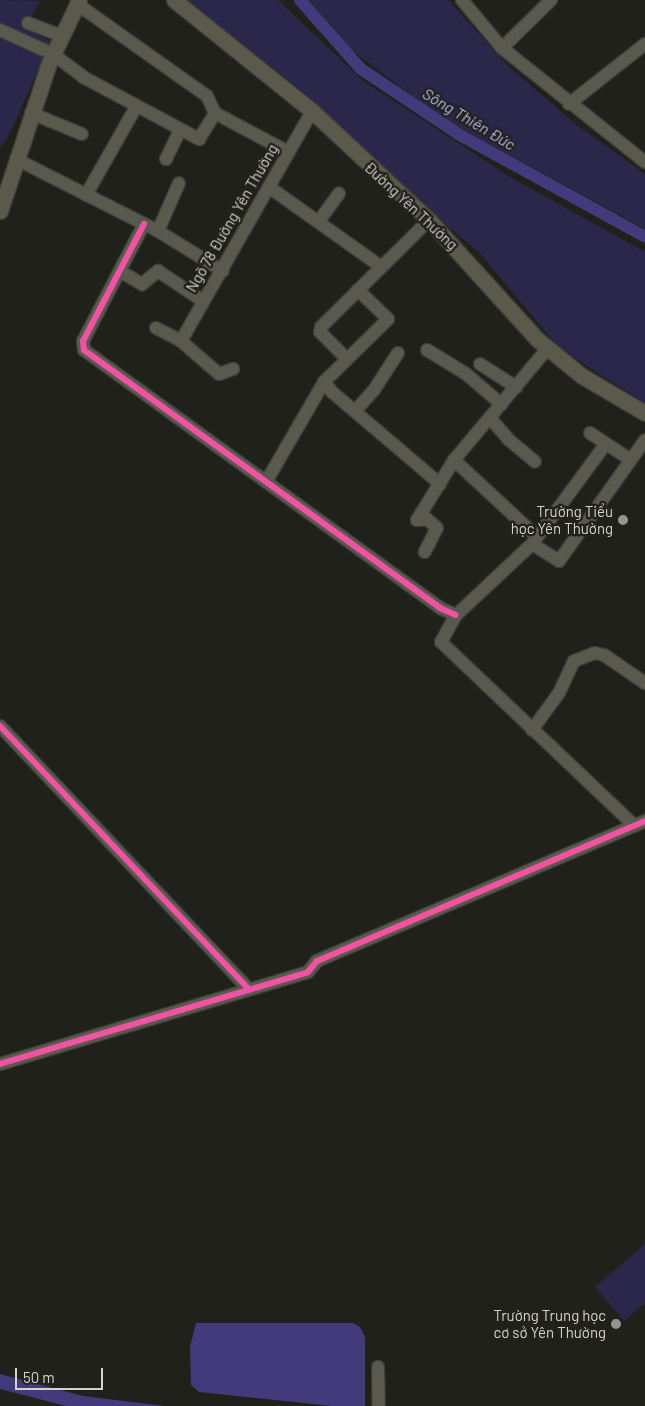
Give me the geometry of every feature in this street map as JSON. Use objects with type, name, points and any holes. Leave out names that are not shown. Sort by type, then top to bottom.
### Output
[{"type":"main road","name":"Đường Yên Thường","points":[[174,0],[239,49],[312,111],[429,220],[464,256],[499,299],[548,348],[582,376],[645,413]]},
{"type":"main road","points":[[0,211],[31,113],[53,54],[78,2]]},
{"type":"street","points":[[462,0],[502,48],[569,104],[645,162]]},
{"type":"street","points":[[502,48],[551,0]]},
{"type":"street","points":[[78,2],[207,96],[216,113],[288,152]]},
{"type":"street","points":[[28,23],[62,36]]},
{"type":"street","points":[[0,30],[53,54],[83,77],[199,139],[216,113]]},
{"type":"street","points":[[569,104],[645,44]]},
{"type":"street","points":[[86,194],[136,107]]},
{"type":"street","name":"Ngõ 78 Đường Yên Thường","points":[[180,341],[223,271],[235,243],[312,111]]},
{"type":"street","points":[[31,113],[82,134]]},
{"type":"street","points":[[166,160],[180,130]]},
{"type":"street","points":[[16,159],[158,231],[223,271]]},
{"type":"street","points":[[158,231],[179,183]]},
{"type":"street","points":[[269,186],[380,266]]},
{"type":"street","points":[[319,221],[339,192]]},
{"type":"street","points":[[347,359],[320,332],[336,310],[429,220]]},
{"type":"street","points":[[144,224],[83,342],[84,350],[440,608],[456,615]]},
{"type":"street","points":[[120,271],[142,284],[158,271],[203,301]]},
{"type":"street","points":[[266,482],[324,382],[388,318],[358,290]]},
{"type":"street","points":[[156,328],[180,341],[219,374],[233,369]]},
{"type":"street","points":[[425,552],[437,528],[427,518],[417,520],[454,460],[548,348]]},
{"type":"street","points":[[427,350],[465,373],[501,404]]},
{"type":"street","points":[[355,411],[374,390],[398,353]]},
{"type":"street","points":[[480,364],[516,387]]},
{"type":"street","points":[[324,382],[440,484]]},
{"type":"street","points":[[490,418],[508,440],[535,462]]},
{"type":"street","points":[[590,433],[605,445],[630,460]]},
{"type":"street","points":[[454,460],[533,539],[559,561],[645,440]]},
{"type":"street","points":[[0,1064],[249,988],[308,972],[317,961],[640,824],[532,730],[441,642],[456,615],[533,539],[605,445]]},
{"type":"street","points":[[532,730],[559,693],[574,661],[595,653],[604,655],[645,683]]},
{"type":"street","points":[[0,726],[249,988]]},
{"type":"street","points":[[378,1367],[379,1406]]},
{"type":"shaded area","points":[[0,0],[41,1],[23,28],[51,41],[10,133],[0,148]]},
{"type":"shaded area","points":[[186,0],[278,0],[363,81],[510,177],[645,252],[645,403],[559,348],[479,252],[393,182],[306,94]]},
{"type":"shaded area","points":[[309,0],[448,0],[508,66],[578,126],[645,174],[645,229],[440,117],[352,50]]},
{"type":"shaded area","points":[[645,1244],[645,1303],[624,1321],[595,1287]]},
{"type":"shaded area","points":[[196,1323],[353,1323],[360,1327],[365,1337],[365,1406],[332,1406],[199,1392],[191,1385],[190,1347]]},
{"type":"shaded area","points":[[0,1374],[83,1396],[165,1406],[66,1406],[0,1389]]},
{"type":"waterway","name":"Sông Thiên Đức","points":[[300,0],[361,69],[458,134],[645,237]]},
{"type":"cycle path","points":[[144,224],[83,341],[84,350],[440,608],[456,615]]},
{"type":"cycle path","points":[[0,726],[249,989]]},
{"type":"cycle path","points":[[0,1064],[308,972],[317,961],[645,821]]},
{"type":"place","name":"Trường Tiểu học Yên Thường","points":[[623,520]]},
{"type":"place","name":"Trường Trung học cơ sở Yên Thường","points":[[616,1324]]}]
